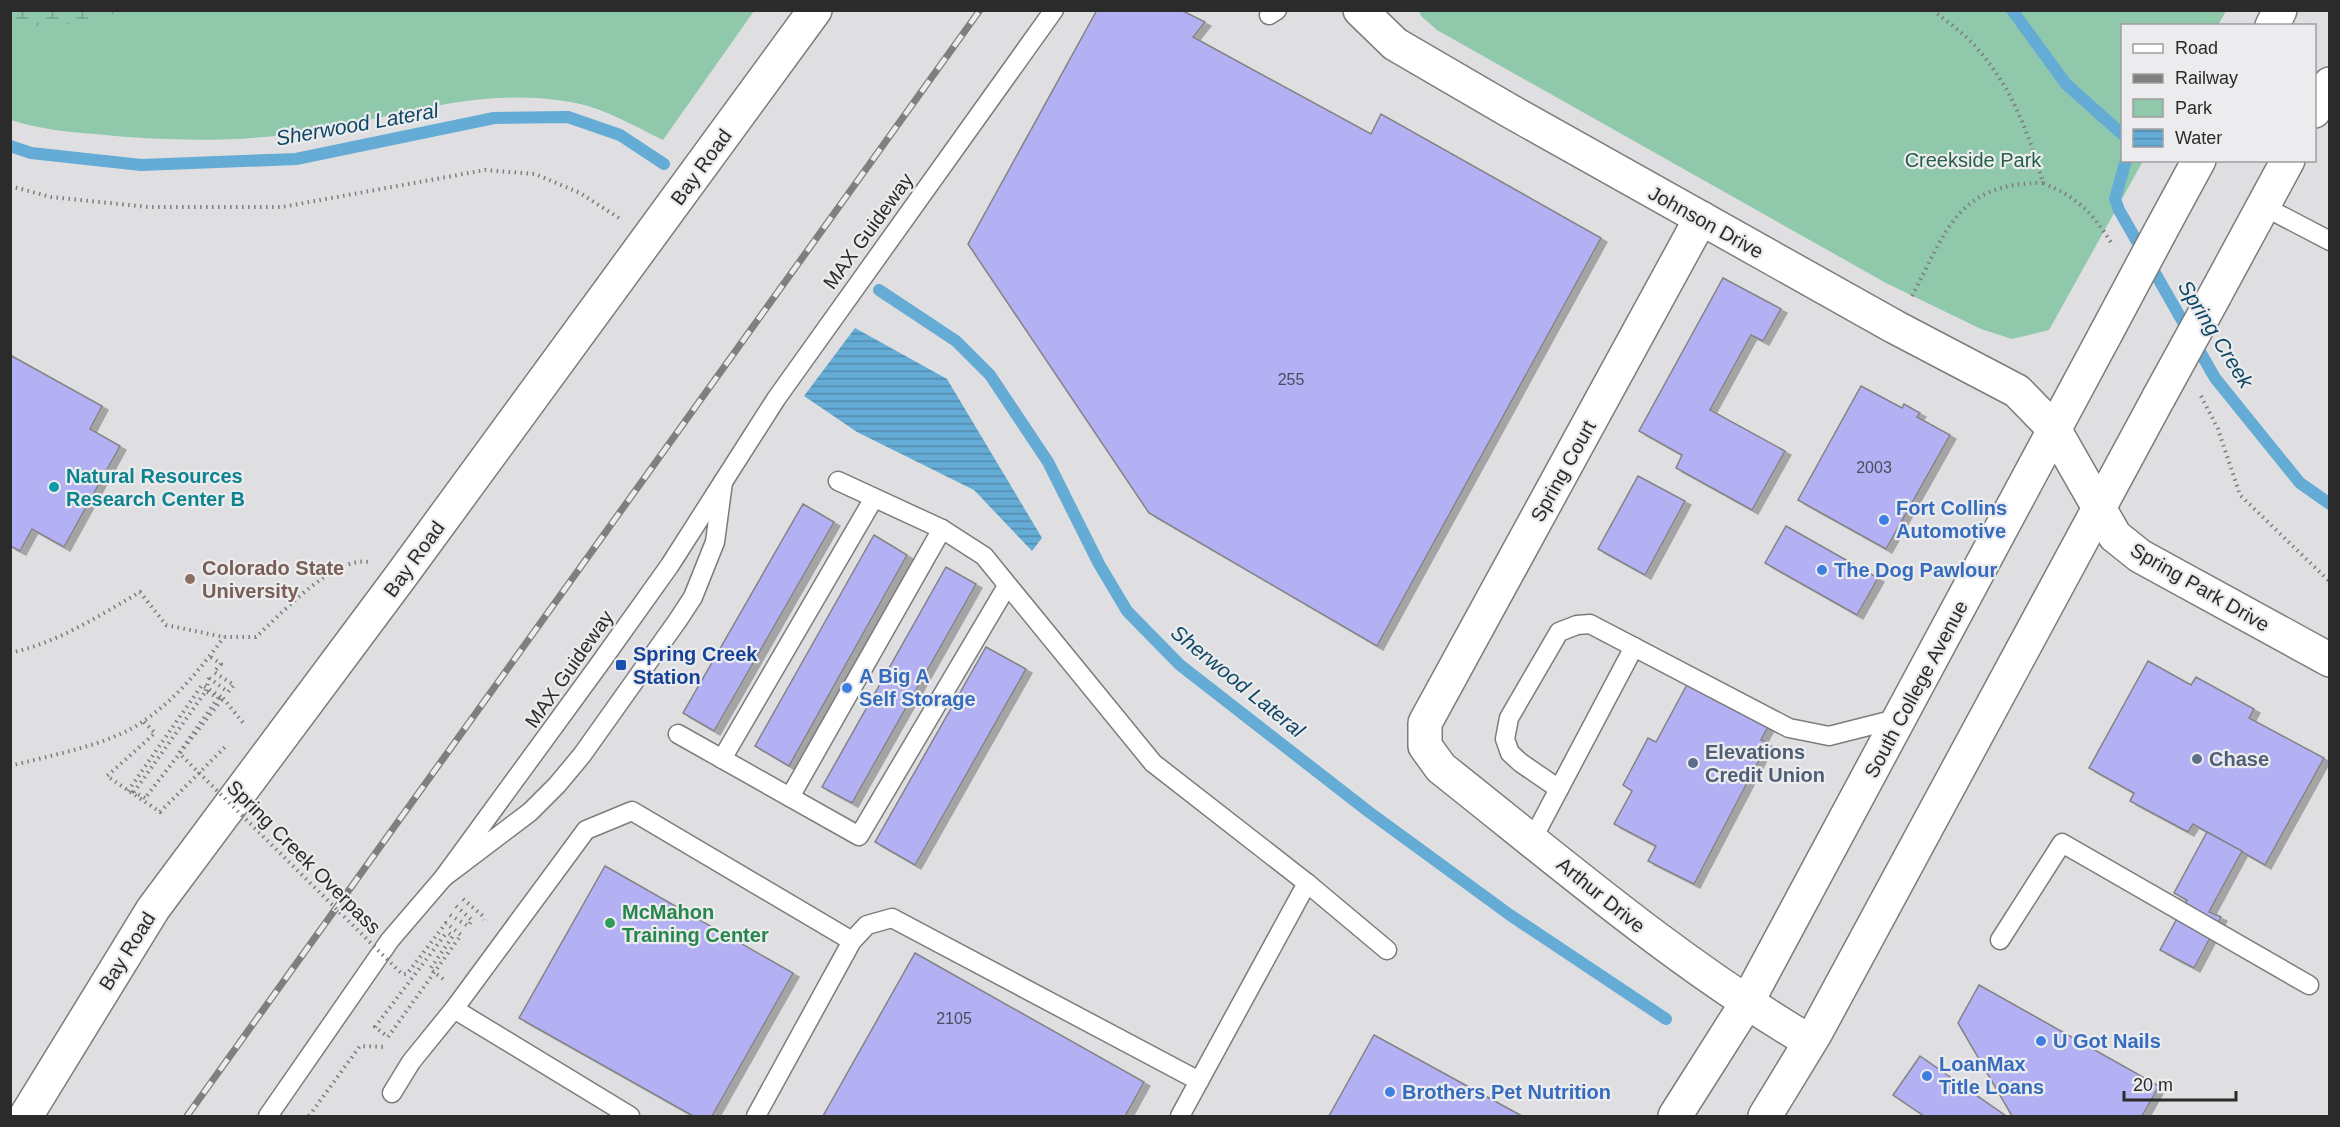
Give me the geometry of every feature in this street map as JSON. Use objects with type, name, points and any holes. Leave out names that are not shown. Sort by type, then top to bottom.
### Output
[{"type":"main road","name":"Bay Road","points":[[26,1116],[153,909],[401,576],[816,10]]},
{"type":"main road","name":"Johnson Drive","points":[[1360,10],[1395,44],[1895,327],[2017,391],[2054,429]]},
{"type":"main road","points":[[2273,24],[2280,10]]},
{"type":"main road","points":[[2316,108],[2330,84]]},
{"type":"main road","name":"South College Avenue","points":[[1676,1116],[1746,1004],[2198,162]]},
{"type":"main road","points":[[1765,1116],[1809,1041],[2287,162]]},
{"type":"main road","name":"Spring Court","points":[[1425,723],[1701,218]]},
{"type":"main road","name":"Spring Park Drive","points":[[2054,429],[2115,536],[2140,556],[2330,660]]},
{"type":"main road","name":"Arthur Drive","points":[[1425,723],[1425,746],[1441,768],[1658,941],[1746,1004],[1809,1041]]},
{"type":"lane","name":"MAX Guideway","points":[[268,1116],[390,940],[444,877],[631,620],[776,399],[1054,10]]},
{"type":"lane","points":[[2263,206],[2330,242]]},
{"type":"lane","points":[[838,481],[942,529],[984,556],[1153,763],[1307,883],[1387,950]]},
{"type":"lane","name":"MAX Guideway","points":[[444,877],[530,812],[557,785],[582,755],[678,620],[700,581],[715,542],[723,482]]},
{"type":"lane","points":[[722,759],[874,498]]},
{"type":"lane","points":[[790,797],[942,529]]},
{"type":"lane","points":[[678,734],[859,836],[1007,586]]},
{"type":"lane","points":[[1559,789],[1510,753],[1505,739],[1509,718],[1559,632],[1577,625],[1590,624],[1789,728],[1829,736],[1902,717]]},
{"type":"lane","points":[[1532,840],[1634,647]]},
{"type":"lane","points":[[392,1093],[411,1062],[454,1009],[586,830],[632,811],[852,941]]},
{"type":"lane","points":[[2000,940],[2062,843],[2309,985]]},
{"type":"lane","points":[[1180,1116],[1307,883]]},
{"type":"lane","points":[[756,1116],[852,941],[867,925],[892,918],[1199,1081]]},
{"type":"lane","points":[[454,1009],[630,1116]]},
{"type":"path","points":[[10,186],[51,197],[147,207],[282,207],[485,170],[525,173],[535,174],[580,193],[649,238]]},
{"type":"path","points":[[1895,327],[1950,225],[1966,205],[1998,188],[2014,183],[2043,183]]},
{"type":"path","points":[[10,652],[25,650],[78,628],[140,592],[166,626],[224,637],[256,638],[325,575],[361,561],[385,565],[401,576]]},
{"type":"path","points":[[10,766],[92,745],[144,722],[188,682],[224,637]]},
{"type":"path","points":[[209,656],[221,664],[214,672],[234,685],[228,692],[209,678],[206,691],[134,792],[145,798],[223,698]]},
{"type":"path","points":[[128,791],[202,685],[223,698],[235,711]]},
{"type":"path","name":"Spring Creek Overpass","points":[[206,691],[218,698],[179,753],[402,974],[407,974],[446,924]]},
{"type":"path","points":[[144,722],[155,733],[107,776],[160,812],[228,744]]},
{"type":"path","points":[[437,988],[444,979],[430,969],[453,936],[447,932],[375,1027],[388,1036],[461,935],[446,924],[450,914],[468,926],[472,920],[455,906],[462,898]]},
{"type":"path","points":[[309,1116],[360,1046],[390,1048]]},
{"type":"green space","points":[[10,11],[121,11],[88,23],[21,27],[11,24]]},
{"type":"green space","points":[[11,11],[754,11],[663,140],[598,109],[576,103],[513,97],[452,103],[301,133],[242,139],[183,140],[74,132],[42,128],[11,120]]},
{"type":"green space","name":"Creekside Park","points":[[1419,11],[2226,11],[2219,24],[2121,24],[2121,162],[2142,162],[2049,330],[2012,339],[1981,329],[1886,283],[1437,30],[1421,16]]},
{"type":"water","points":[[855,328],[947,379],[1042,538],[1032,551],[974,490],[857,432],[804,396]]},
{"type":"building","points":[[1097,10],[1181,10],[1205,22],[1193,37],[1371,134],[1381,114],[1601,238],[1377,646],[1149,513],[968,244]]},
{"type":"building","points":[[1723,278],[1781,309],[1763,341],[1751,335],[1710,410],[1785,451],[1752,510],[1676,468],[1682,455],[1639,431]]},
{"type":"building","name":"Natural Resources Research Center B","points":[[10,355],[102,406],[90,429],[120,446],[64,547],[32,529],[20,551],[10,546]]},
{"type":"building","points":[[1861,386],[1902,408],[1904,404],[1920,413],[1917,417],[1950,435],[1886,549],[1798,500]]},
{"type":"building","points":[[1638,476],[1685,501],[1645,575],[1598,549]]},
{"type":"building","points":[[803,504],[834,522],[714,731],[683,713]]},
{"type":"building","name":"The Dog Pawlour","points":[[1786,526],[1878,578],[1857,615],[1765,563]]},
{"type":"building","points":[[874,535],[907,555],[789,766],[755,746]]},
{"type":"building","points":[[946,567],[976,584],[852,803],[822,787]]},
{"type":"building","points":[[986,647],[1026,669],[915,865],[875,842]]},
{"type":"building","points":[[2148,661],[2191,685],[2196,677],[2254,709],[2249,718],[2324,758],[2265,865],[2193,824],[2188,832],[2130,801],[2134,793],[2089,768]]},
{"type":"building","points":[[1689,681],[1770,723],[1761,740],[1768,743],[1694,884],[1648,861],[1656,846],[1614,824],[1632,791],[1623,785],[1648,738],[1656,742]]},
{"type":"building","points":[[2207,832],[2242,851],[2209,912],[2221,917],[2194,968],[2160,950],[2187,900],[2174,893]]},
{"type":"building","points":[[605,866],[793,973],[712,1116],[693,1116],[519,1018]]},
{"type":"building","points":[[915,953],[1144,1082],[1125,1116],[823,1116]]},
{"type":"building","points":[[1979,985],[2159,1086],[2142,1116],[2012,1116],[1958,1023]]},
{"type":"building","points":[[1374,1035],[1522,1116],[1329,1116]]},
{"type":"building","name":"LoanMax Title Loans","points":[[1920,1056],[2006,1116],[1924,1116],[1893,1095]]},
{"type":"waterway","name":"Spring Creek","points":[[2012,10],[2066,84],[2121,133]]},
{"type":"waterway","name":"Sherwood Lateral","points":[[10,146],[31,153],[141,165],[296,159],[494,118],[568,117],[620,135],[664,164]]},
{"type":"waterway","name":"Spring Creek","points":[[2125,162],[2115,199],[2119,210],[2215,378],[2300,483],[2330,504]]},
{"type":"waterway","name":"Sherwood Lateral","points":[[879,290],[956,341],[990,375],[1048,462],[1099,564],[1127,611],[1180,665],[1369,812],[1510,915],[1666,1019]]},
{"type":"railway","points":[[187,1116],[980,10]]},
{"type":"place","name":"Natural Resources Research Center B","points":[[54,487]]},
{"type":"place","name":"Fort Collins Automotive","points":[[1884,520]]},
{"type":"place","name":"The Dog Pawlour","points":[[1822,570]]},
{"type":"place","name":"Colorado State University","points":[[190,579]]},
{"type":"place","name":"Spring Creek Station","points":[[621,665]]},
{"type":"place","name":"A Big A Self Storage","points":[[847,688]]},
{"type":"place","name":"Chase","points":[[2197,759]]},
{"type":"place","name":"Elevations Credit Union","points":[[1693,763]]},
{"type":"place","name":"McMahon Training Center","points":[[610,923]]},
{"type":"place","name":"U Got Nails","points":[[2041,1041]]},
{"type":"place","name":"LoanMax Title Loans","points":[[1927,1076]]},
{"type":"place","name":"Brothers Pet Nutrition","points":[[1390,1092]]}]
